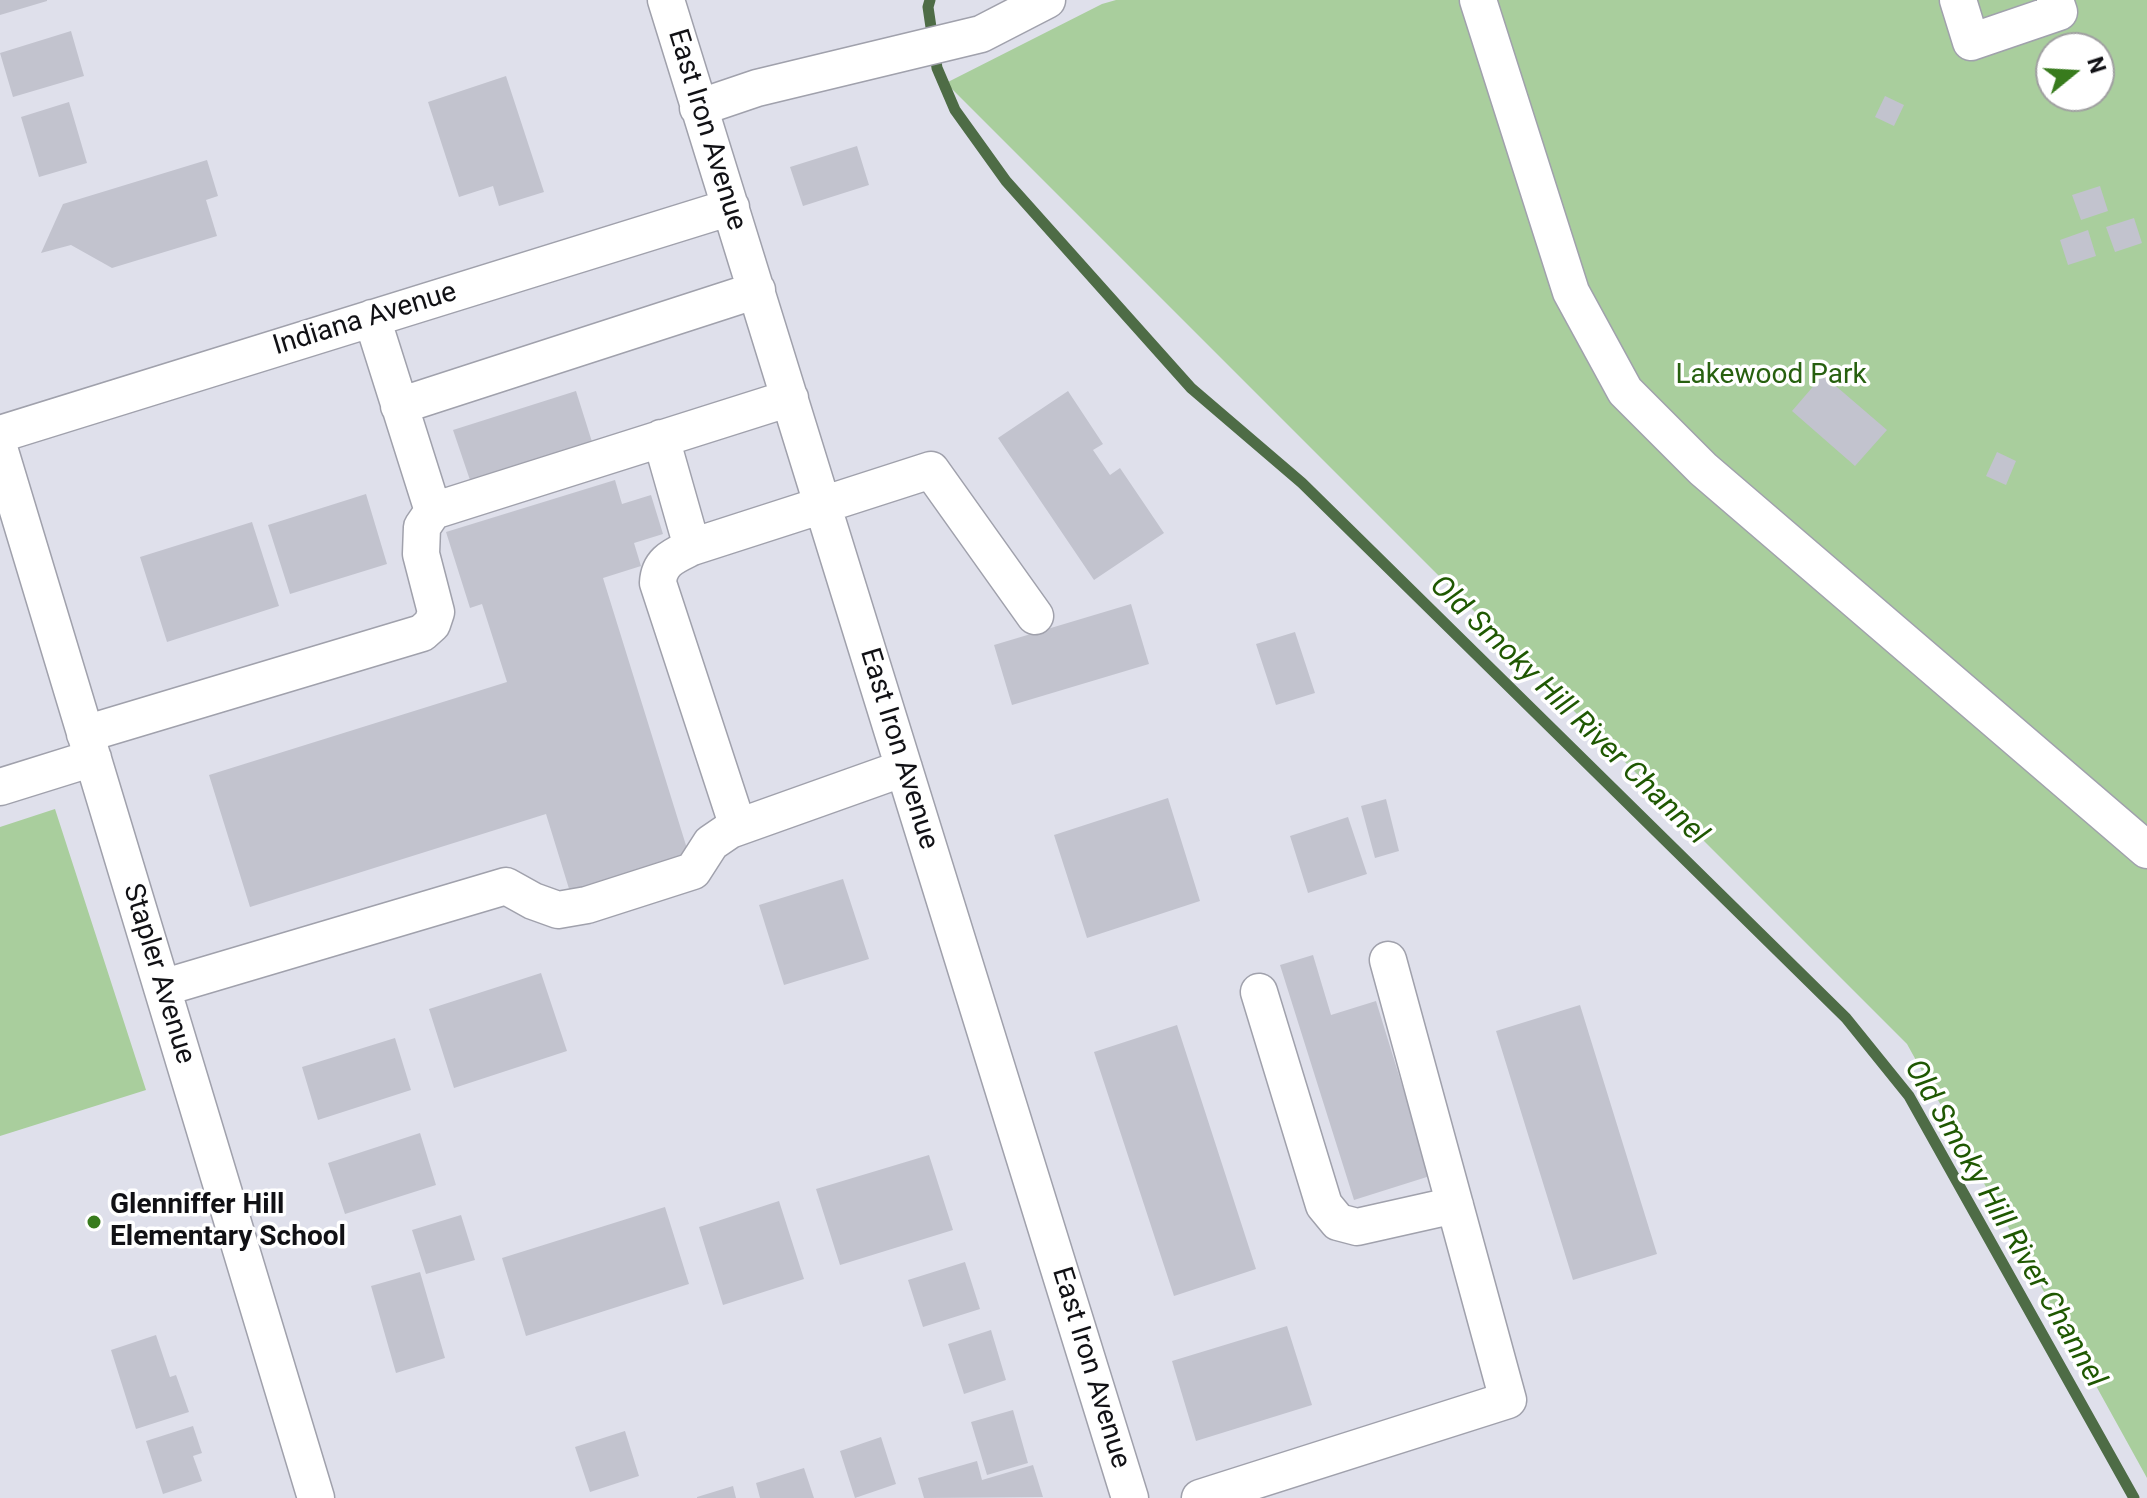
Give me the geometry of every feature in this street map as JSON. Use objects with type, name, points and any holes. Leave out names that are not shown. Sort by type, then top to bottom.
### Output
[{"type":"street","name":"East Iron Avenue","points":[[666,0],[1130,1498]]},
{"type":"street","points":[[1478,0],[1571,292],[1625,391],[1703,469],[2147,850]]},
{"type":"street","points":[[1958,0],[1971,42],[2059,12],[2055,0]]},
{"type":"street","points":[[698,108],[757,88],[981,34],[1040,4]]},
{"type":"street","name":"Indiana Avenue","points":[[0,434],[731,207]]},
{"type":"street","points":[[399,406],[757,290]]},
{"type":"street","points":[[372,318],[433,511]]},
{"type":"street","points":[[0,787],[89,746],[422,633],[432,624],[436,612],[421,554],[422,527],[433,511],[790,398]]},
{"type":"street","points":[[661,438],[692,547]]},
{"type":"street","name":"Stapler Avenue","points":[[0,451],[316,1498]]},
{"type":"street","points":[[738,827],[658,583],[659,571],[668,559],[692,547],[931,470],[1035,616]]},
{"type":"street","points":[[162,988],[506,886],[558,910],[587,905],[693,871],[711,843],[738,827],[904,768]]},
{"type":"street","points":[[1200,1498],[1508,1400],[1388,960]]},
{"type":"street","points":[[1259,992],[1324,1205],[1338,1222],[1357,1227],[1455,1205]]},
{"type":"green space","name":"Lakewood Park","points":[[1116,0],[2147,0],[2147,1478],[1907,1044],[946,83],[1102,4]]},
{"type":"green space","points":[[55,809],[146,1090],[0,1136],[0,827]]},
{"type":"building","points":[[0,0],[47,0],[47,1],[0,15]]},
{"type":"building","points":[[71,31],[84,76],[13,97],[0,53]]},
{"type":"building","points":[[506,76],[544,192],[499,206],[493,186],[459,197],[428,102]]},
{"type":"building","points":[[1885,96],[1904,105],[1894,126],[1875,117]]},
{"type":"building","points":[[69,102],[87,163],[39,177],[21,117]]},
{"type":"building","points":[[857,146],[869,185],[803,206],[790,167]]},
{"type":"building","points":[[207,160],[218,196],[206,200],[217,236],[112,268],[71,245],[41,253],[63,204]]},
{"type":"building","points":[[2100,186],[2108,211],[2081,220],[2072,195]]},
{"type":"building","points":[[2134,218],[2142,243],[2115,252],[2106,227]]},
{"type":"building","points":[[2088,230],[2096,256],[2068,265],[2060,240]]},
{"type":"building","points":[[1823,375],[1887,430],[1855,466],[1792,411]]},
{"type":"building","points":[[576,391],[593,445],[471,483],[453,430]]},
{"type":"building","points":[[1068,391],[1103,444],[1093,450],[1110,475],[1120,468],[1164,533],[1094,580],[998,438]]},
{"type":"building","points":[[1997,452],[2016,461],[2006,485],[1986,476]]},
{"type":"building","points":[[615,480],[622,504],[651,495],[663,534],[634,543],[641,566],[603,578],[689,855],[570,892],[546,814],[250,907],[209,775],[507,682],[482,604],[470,608],[446,532]]},
{"type":"building","points":[[366,494],[387,564],[290,594],[268,525]]},
{"type":"building","points":[[252,522],[279,606],[167,642],[140,557]]},
{"type":"building","points":[[1131,604],[1149,664],[1012,705],[994,645]]},
{"type":"building","points":[[1295,632],[1315,693],[1276,705],[1256,644]]},
{"type":"building","points":[[1168,798],[1200,901],[1087,938],[1054,835]]},
{"type":"building","points":[[1386,799],[1399,851],[1375,858],[1361,806]]},
{"type":"building","points":[[1348,817],[1367,874],[1308,893],[1290,836]]},
{"type":"building","points":[[843,879],[869,959],[784,985],[759,905]]},
{"type":"building","points":[[1313,955],[1331,1015],[1376,1001],[1430,1176],[1354,1200],[1280,965]]},
{"type":"building","points":[[541,973],[567,1051],[454,1088],[429,1009]]},
{"type":"building","points":[[1580,1005],[1657,1254],[1573,1280],[1496,1031]]},
{"type":"building","points":[[1177,1025],[1256,1269],[1174,1296],[1094,1052]]},
{"type":"building","points":[[395,1038],[411,1090],[318,1120],[302,1067]]},
{"type":"building","points":[[420,1133],[436,1185],[345,1214],[328,1163]]},
{"type":"building","points":[[929,1155],[953,1230],[840,1265],[816,1189]]},
{"type":"building","points":[[779,1201],[804,1279],[723,1305],[699,1227]]},
{"type":"building","points":[[665,1207],[689,1284],[526,1336],[502,1258]]},
{"type":"building","points":[[461,1215],[475,1260],[426,1274],[412,1230]]},
{"type":"building","points":[[965,1262],[980,1309],[923,1327],[908,1280]]},
{"type":"building","points":[[420,1272],[445,1358],[396,1373],[371,1286]]},
{"type":"building","points":[[1287,1326],[1312,1405],[1196,1441],[1172,1361]]},
{"type":"building","points":[[991,1330],[1006,1380],[964,1394],[948,1344]]},
{"type":"building","points":[[156,1335],[170,1377],[176,1375],[189,1412],[136,1429],[111,1350]]},
{"type":"building","points":[[1013,1410],[1028,1463],[987,1475],[971,1422]]},
{"type":"building","points":[[193,1426],[202,1453],[193,1456],[202,1481],[163,1494],[146,1441]]},
{"type":"building","points":[[625,1431],[639,1476],[590,1492],[575,1447]]},
{"type":"building","points":[[881,1437],[896,1484],[855,1498],[840,1451]]},
{"type":"building","points":[[977,1461],[982,1480],[1033,1465],[1043,1497],[924,1498],[918,1478]]},
{"type":"building","points":[[804,1468],[814,1498],[760,1498],[756,1483]]},
{"type":"building","points":[[733,1486],[736,1498],[697,1498],[697,1497]]},
{"type":"waterway","name":"Old Smoky Hill River Channel","points":[[930,0],[928,7],[937,68],[955,110],[1006,181],[1191,388],[1302,483],[1846,1018],[1909,1096],[2134,1498]]},
{"type":"place","name":"Glenniffer Hill Elementary School","points":[[94,1222]]}]
